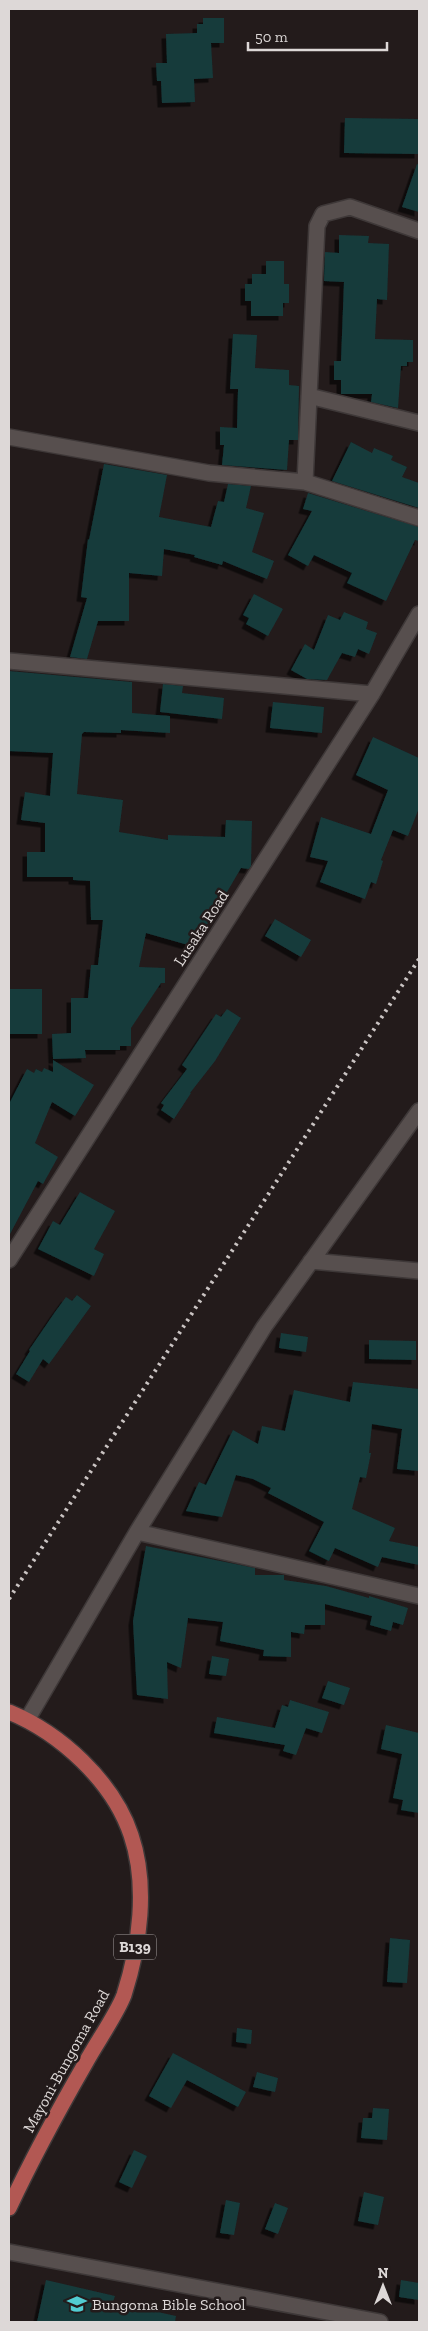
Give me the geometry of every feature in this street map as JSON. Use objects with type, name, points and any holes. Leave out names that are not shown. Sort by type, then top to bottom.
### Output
[{"type":"main road","name":"Mayoni-Bungoma Road","points":[[9,1712],[27,1720],[63,1743],[88,1766],[114,1801],[131,1834],[139,1875],[140,1906],[136,1943],[123,1996],[52,2121],[9,2208]]},
{"type":"street","points":[[305,482],[317,226],[323,214],[350,208],[419,231]]},
{"type":"street","points":[[308,396],[419,423]]},
{"type":"street","points":[[9,437],[209,472],[305,482],[419,518]]},
{"type":"street","name":"Lusaka Road","points":[[9,1260],[14,1240],[372,694],[419,614]]},
{"type":"street","points":[[9,661],[372,694]]},
{"type":"street","points":[[27,1720],[137,1532],[264,1327],[419,1110]]},
{"type":"street","points":[[311,1261],[419,1271]]},
{"type":"street","points":[[137,1532],[419,1596]]},
{"type":"street","points":[[9,2252],[380,2322]]},
{"type":"building","points":[[203,18],[224,18],[224,43],[211,43],[213,78],[194,79],[195,102],[162,103],[161,81],[157,81],[156,63],[167,63],[166,34],[197,33],[197,24],[203,24]]},
{"type":"building","points":[[345,118],[419,119],[419,154],[344,153]]},
{"type":"building","points":[[417,164],[419,165],[419,212],[402,207]]},
{"type":"building","points":[[339,235],[369,236],[368,243],[389,244],[387,300],[377,299],[375,339],[413,340],[413,362],[407,362],[407,366],[401,366],[398,408],[371,402],[372,394],[341,394],[341,380],[334,380],[334,361],[341,361],[344,282],[324,281],[325,252],[339,253]]},
{"type":"building","points":[[266,261],[284,261],[284,284],[289,284],[289,303],[283,303],[283,316],[251,316],[251,301],[245,301],[245,284],[252,284],[252,274],[266,274]]},
{"type":"building","points":[[233,334],[257,335],[255,368],[289,370],[289,385],[299,386],[298,440],[289,440],[287,470],[222,465],[224,445],[220,445],[220,427],[237,428],[238,389],[230,389]]},
{"type":"building","points":[[351,442],[372,453],[374,448],[393,456],[391,460],[407,467],[402,477],[419,483],[419,508],[332,481]]},
{"type":"building","points":[[104,464],[167,475],[159,517],[211,527],[218,501],[224,502],[228,484],[251,486],[246,508],[264,513],[252,552],[274,561],[267,579],[223,561],[222,565],[194,557],[195,555],[164,549],[162,576],[129,573],[129,621],[98,621],[87,659],[70,657],[87,598],[81,597],[88,539]]},
{"type":"building","points":[[308,493],[419,527],[419,541],[415,540],[386,601],[347,583],[352,573],[314,555],[308,566],[288,555],[312,511],[303,509]]},
{"type":"building","points":[[254,594],[283,609],[268,636],[246,624],[249,618],[243,615]]},
{"type":"building","points":[[344,612],[368,622],[366,629],[377,633],[369,654],[358,649],[355,657],[342,653],[327,680],[307,679],[291,670],[305,644],[314,650],[328,615],[340,620]]},
{"type":"building","points":[[9,671],[132,682],[132,713],[170,716],[170,733],[121,730],[121,733],[84,732],[82,734],[77,794],[123,800],[119,832],[168,840],[168,835],[225,837],[226,820],[252,821],[251,866],[249,869],[241,868],[195,947],[146,933],[139,967],[165,968],[165,983],[161,983],[131,1028],[131,1046],[120,1046],[120,1050],[85,1050],[86,1058],[53,1059],[52,1034],[71,1033],[71,998],[88,998],[91,965],[98,965],[103,920],[91,920],[90,881],[73,880],[73,877],[27,877],[27,852],[45,852],[45,823],[21,820],[25,792],[50,796],[53,753],[9,751]]},
{"type":"building","points":[[163,684],[183,686],[182,693],[224,698],[222,719],[160,712]]},
{"type":"building","points":[[273,702],[324,707],[322,733],[270,728]]},
{"type":"building","points":[[373,737],[419,758],[419,808],[408,836],[393,830],[381,860],[383,861],[376,884],[371,882],[365,899],[320,882],[328,861],[310,857],[321,817],[371,834],[388,790],[356,775]]},
{"type":"building","points":[[275,919],[311,940],[301,957],[265,936]]},
{"type":"building","points":[[9,989],[42,989],[42,1034],[9,1034]]},
{"type":"building","points":[[227,1009],[241,1018],[215,1061],[190,1093],[174,1119],[161,1110],[164,1105],[161,1103],[187,1069],[182,1065],[216,1014],[221,1017]]},
{"type":"building","points":[[53,1060],[94,1085],[75,1116],[52,1102],[35,1143],[58,1157],[43,1184],[38,1181],[9,1236],[9,1104],[27,1069],[34,1073],[36,1069],[42,1072],[44,1068],[53,1072]]},
{"type":"building","points":[[80,1192],[115,1211],[94,1249],[104,1254],[94,1276],[38,1249],[53,1221],[60,1225]]},
{"type":"building","points":[[77,1295],[91,1306],[49,1364],[43,1359],[29,1382],[16,1374],[29,1350],[66,1297],[72,1301]]},
{"type":"building","points":[[281,1333],[308,1337],[306,1352],[279,1348]]},
{"type":"building","points":[[369,1340],[416,1341],[416,1360],[369,1359]]},
{"type":"building","points":[[353,1382],[419,1389],[419,1471],[397,1469],[402,1429],[372,1424],[369,1453],[371,1453],[366,1478],[360,1477],[352,1509],[395,1528],[389,1541],[419,1547],[419,1565],[382,1557],[378,1567],[335,1548],[329,1561],[309,1551],[324,1522],[268,1493],[271,1488],[253,1479],[236,1475],[222,1517],[186,1511],[199,1482],[206,1485],[233,1430],[258,1444],[262,1426],[285,1431],[294,1390],[350,1402]]},
{"type":"building","points":[[146,1546],[255,1568],[255,1575],[284,1575],[284,1580],[326,1586],[408,1608],[403,1625],[393,1622],[391,1631],[370,1625],[372,1616],[325,1604],[325,1625],[305,1625],[304,1634],[291,1632],[291,1657],[263,1656],[264,1650],[220,1641],[223,1622],[188,1618],[181,1668],[167,1662],[168,1699],[137,1695],[133,1621]]},
{"type":"building","points":[[212,1656],[229,1659],[226,1676],[209,1674]]},
{"type":"building","points":[[328,1681],[350,1688],[344,1705],[322,1698]]},
{"type":"building","points":[[290,1700],[329,1712],[322,1733],[306,1728],[296,1755],[283,1751],[285,1745],[214,1733],[217,1717],[275,1728],[282,1705],[288,1707]]},
{"type":"building","points":[[386,1725],[419,1733],[419,1813],[401,1810],[403,1800],[393,1798],[402,1754],[381,1749]]},
{"type":"building","points":[[390,1938],[410,1940],[407,1983],[387,1982]]},
{"type":"building","points":[[237,2028],[252,2030],[251,2044],[236,2042]]},
{"type":"building","points":[[173,2053],[246,2092],[238,2107],[187,2080],[171,2108],[149,2096]]},
{"type":"building","points":[[257,2072],[278,2078],[275,2092],[253,2087]]},
{"type":"building","points":[[373,2108],[389,2109],[387,2140],[361,2138],[363,2118],[372,2118]]},
{"type":"building","points":[[134,2150],[147,2156],[132,2188],[119,2182]]},
{"type":"building","points":[[364,2192],[384,2197],[378,2225],[358,2221]]},
{"type":"building","points":[[226,2200],[240,2203],[234,2235],[220,2233]]},
{"type":"building","points":[[275,2203],[288,2208],[278,2234],[265,2229]]},
{"type":"building","points":[[46,2280],[115,2296],[113,2302],[176,2316],[175,2322],[37,2322]]},
{"type":"building","points":[[401,2280],[419,2283],[419,2300],[399,2297]]},
{"type":"railway","points":[[9,1599],[419,959]]},
{"type":"place","name":"Bungoma Bible School","points":[[77,2304]]}]
